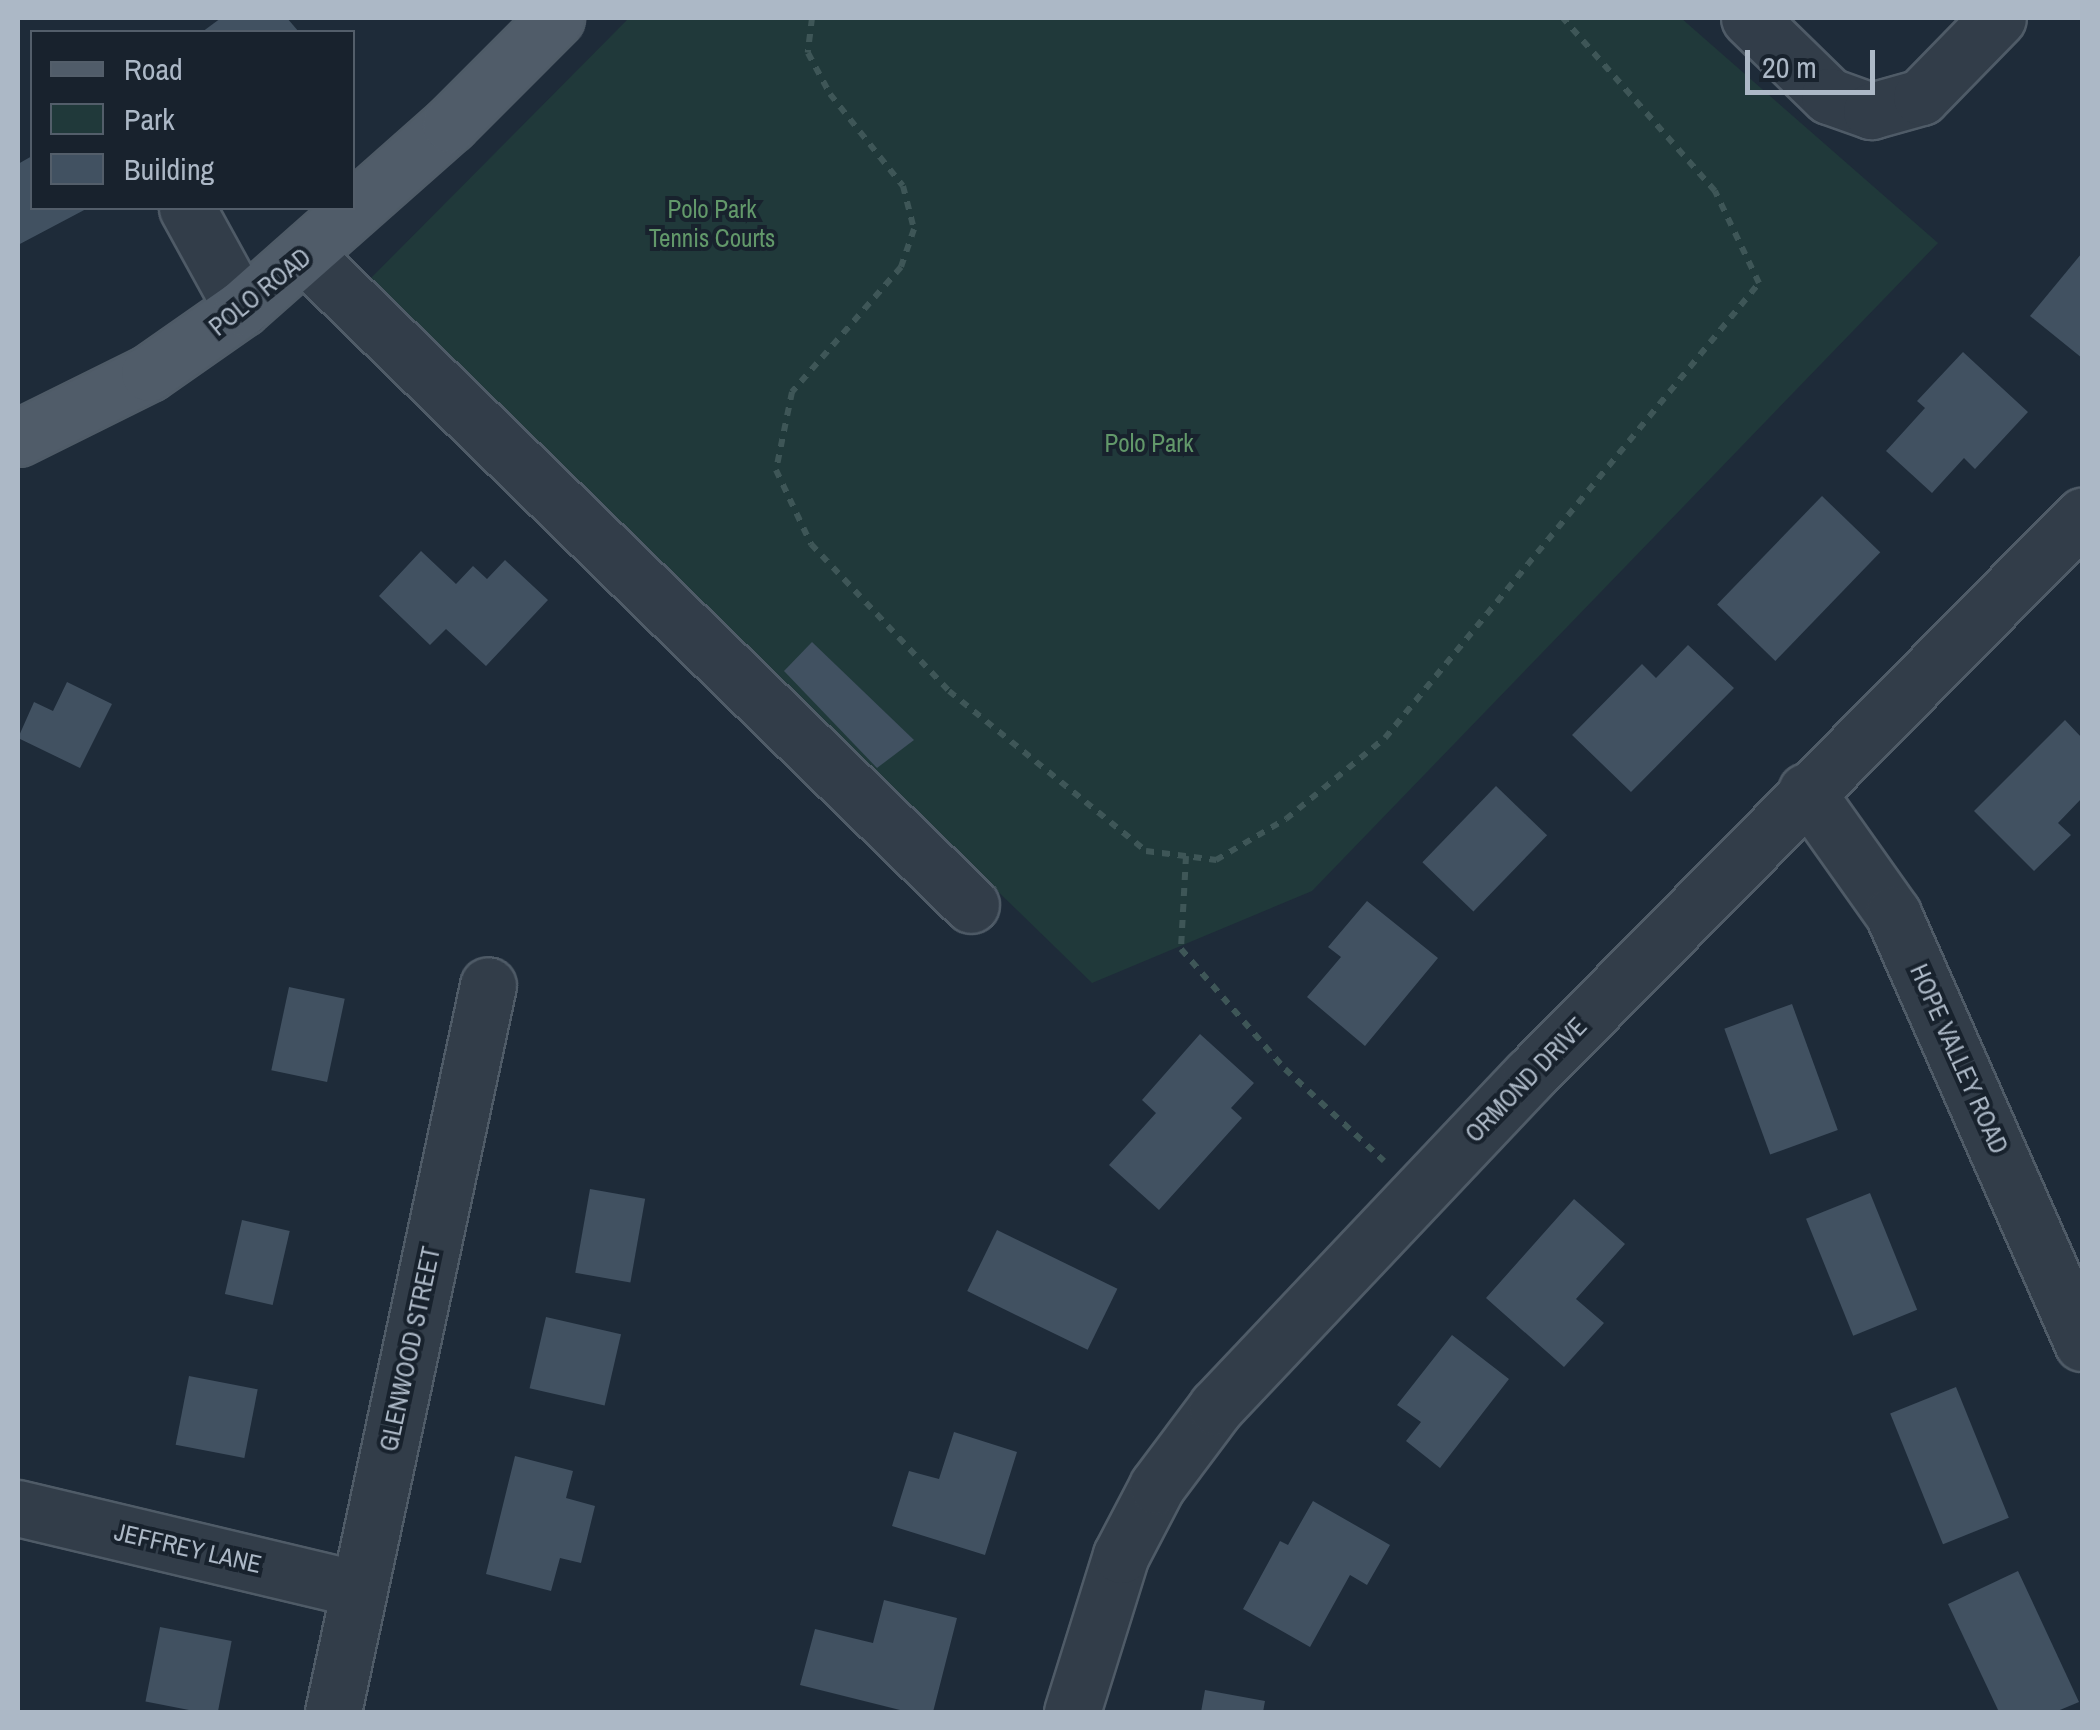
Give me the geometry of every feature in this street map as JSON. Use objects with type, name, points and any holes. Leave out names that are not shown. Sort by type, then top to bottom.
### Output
[{"type":"main road","name":"POLO ROAD","points":[[355,209],[556,18]]},
{"type":"main road","name":"POLO ROAD","points":[[18,438],[149,374],[242,308],[354,210]]},
{"type":"street","points":[[1749,18],[1829,96],[1871,111],[1922,97],[1998,18]]},
{"type":"street","points":[[188,210],[242,308]]},
{"type":"street","points":[[306,256],[971,905]]},
{"type":"street","name":"ORMOND DRIVE","points":[[1072,1712],[1122,1555],[1157,1486],[1216,1407],[1806,791],[2082,516]]},
{"type":"street","name":"HOPE VALLEY ROAD","points":[[1806,791],[1893,914],[2069,1272],[2082,1343]]},
{"type":"street","name":"GLENWOOD STREET","points":[[332,1712],[488,985]]},
{"type":"street","name":"JEFFREY LANE","points":[[18,1508],[359,1589]]},
{"type":"path","points":[[812,18],[808,53],[830,94],[902,186],[914,229],[901,267],[792,392],[776,470],[812,544],[950,691],[1146,850],[1216,860],[1286,819],[1385,738],[1759,283],[1715,191],[1563,18]]},
{"type":"path","points":[[1186,856],[1182,950],[1284,1068],[1418,1193]]},
{"type":"green space","name":"Polo Park","points":[[629,18],[1681,18],[1938,243],[1312,891],[1092,983],[369,280]]},
{"type":"building","points":[[221,18],[287,18],[297,30],[205,30]]},
{"type":"building","points":[[30,157],[30,210],[84,210],[18,245],[18,164]]},
{"type":"building","points":[[2082,253],[2082,358],[2030,316]]},
{"type":"building","points":[[1963,352],[2028,412],[1975,469],[1964,458],[1932,493],[1886,451],[1925,408],[1917,401]]},
{"type":"building","points":[[1822,496],[1880,552],[1775,661],[1717,605]]},
{"type":"building","points":[[421,551],[456,584],[473,566],[487,579],[505,560],[548,600],[486,666],[446,629],[430,645],[379,596]]},
{"type":"building","points":[[812,642],[914,740],[877,768],[784,671]]},
{"type":"building","points":[[1688,645],[1734,688],[1631,792],[1572,735],[1642,664],[1656,678]]},
{"type":"building","points":[[67,682],[112,704],[80,768],[18,738],[34,702],[53,711]]},
{"type":"building","points":[[2065,720],[2082,738],[2082,798],[2058,823],[2071,835],[2034,871],[1974,811]]},
{"type":"building","points":[[1496,786],[1547,835],[1473,912],[1422,862]]},
{"type":"building","points":[[1367,901],[1438,958],[1365,1046],[1307,997],[1341,957],[1328,947]]},
{"type":"building","points":[[289,987],[345,999],[327,1082],[271,1070]]},
{"type":"building","points":[[1792,1004],[1838,1130],[1770,1155],[1724,1029]]},
{"type":"building","points":[[1200,1034],[1254,1083],[1231,1108],[1242,1118],[1159,1210],[1109,1165],[1156,1113],[1142,1100]]},
{"type":"building","points":[[590,1189],[645,1199],[630,1282],[575,1273]]},
{"type":"building","points":[[1870,1193],[1917,1310],[1853,1336],[1806,1219]]},
{"type":"building","points":[[1574,1199],[1625,1244],[1576,1299],[1604,1323],[1564,1367],[1486,1298]]},
{"type":"building","points":[[242,1220],[290,1231],[273,1305],[225,1294]]},
{"type":"building","points":[[997,1230],[1117,1289],[1088,1350],[967,1291]]},
{"type":"building","points":[[546,1317],[621,1334],[605,1405],[530,1388]]},
{"type":"building","points":[[1452,1335],[1509,1379],[1440,1468],[1406,1441],[1421,1422],[1397,1405]]},
{"type":"building","points":[[189,1376],[258,1389],[244,1458],[176,1445]]},
{"type":"building","points":[[1956,1387],[2009,1518],[1943,1544],[1890,1414]]},
{"type":"building","points":[[954,1432],[1017,1452],[985,1555],[892,1526],[909,1471],[939,1479]]},
{"type":"building","points":[[515,1456],[573,1471],[566,1498],[595,1506],[581,1563],[560,1558],[551,1591],[486,1574]]},
{"type":"building","points":[[1313,1501],[1390,1545],[1367,1585],[1350,1575],[1310,1647],[1243,1609],[1280,1541],[1288,1545]]},
{"type":"building","points":[[2018,1571],[2079,1702],[2055,1712],[1999,1712],[1948,1604]]},
{"type":"building","points":[[884,1600],[957,1618],[933,1712],[908,1712],[800,1685],[815,1629],[873,1643]]},
{"type":"building","points":[[160,1627],[232,1641],[218,1712],[145,1702]]},
{"type":"building","points":[[1205,1690],[1265,1701],[1263,1712],[1201,1712]]},
{"type":"park label","name":"Polo Park Tennis Courts","points":[[712,224]]}]
